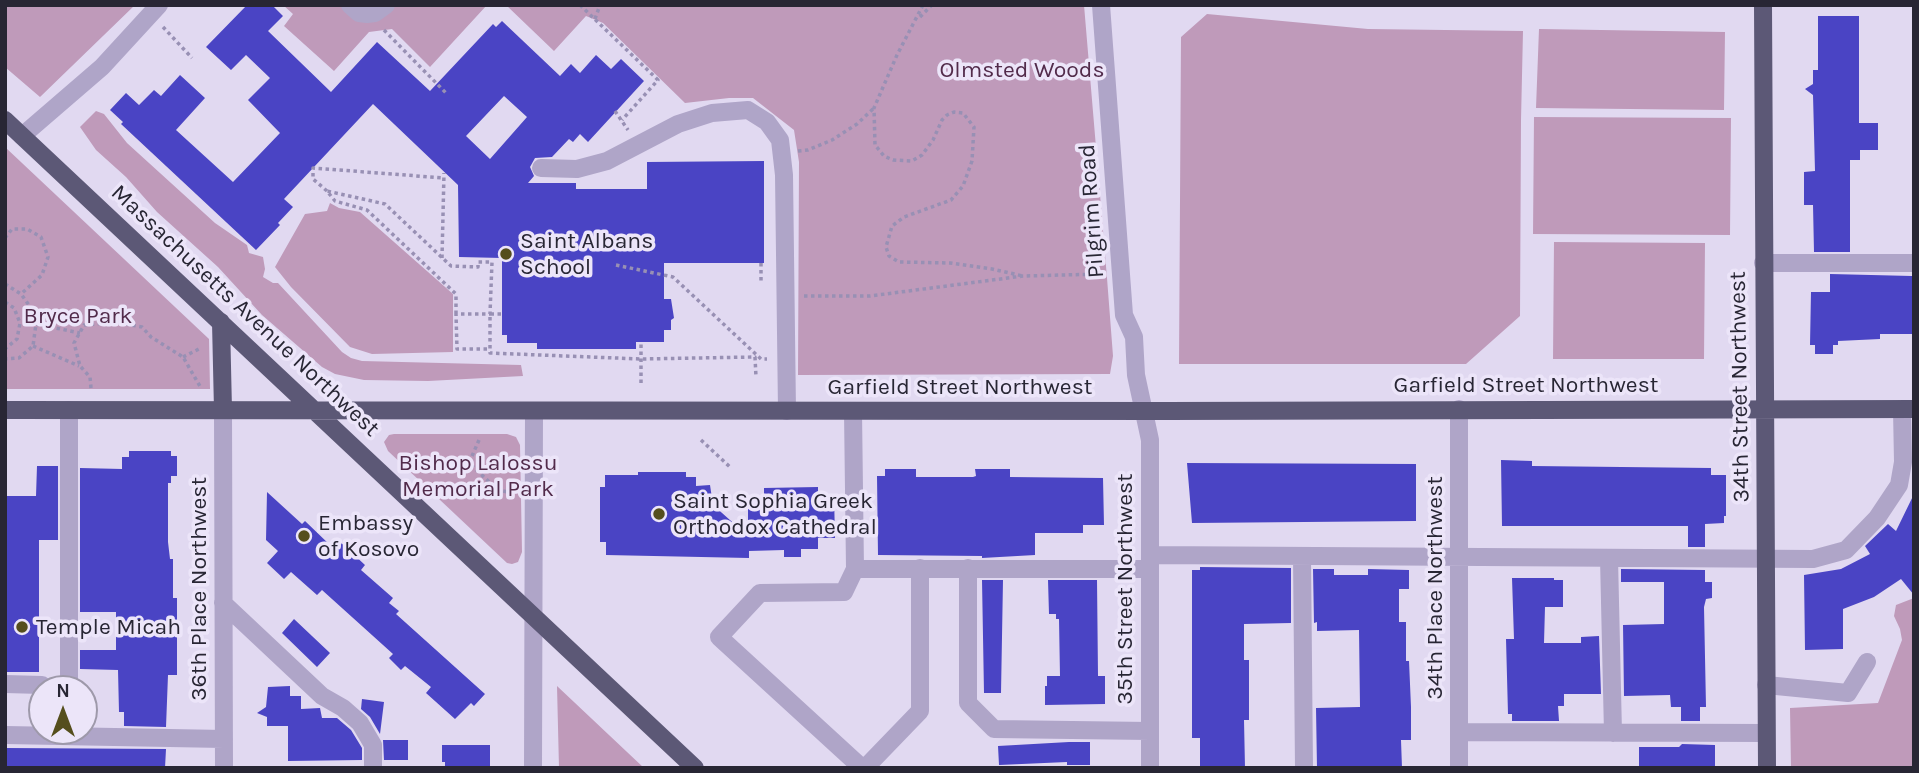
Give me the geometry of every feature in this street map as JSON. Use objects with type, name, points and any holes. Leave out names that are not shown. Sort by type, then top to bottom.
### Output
[{"type":"main road","name":"34th Street Northwest","points":[[1763,5],[1767,768]]},
{"type":"main road","name":"Massachusetts Avenue Northwest","points":[[5,120],[695,768]]},
{"type":"main road","points":[[221,322],[223,410]]},
{"type":"main road","name":"Garfield Street Northwest","points":[[5,410],[1908,409]]},
{"type":"street","points":[[22,136],[102,67],[159,5]]},
{"type":"street","points":[[350,5],[359,13],[367,14],[375,13],[386,5]]},
{"type":"street","name":"Pilgrim Road","points":[[1101,5],[1124,315],[1134,337],[1136,375],[1144,411]]},
{"type":"street","points":[[541,168],[577,169],[607,161],[678,124],[712,113],[748,110],[767,122],[780,139],[782,153],[787,411]]},
{"type":"street","points":[[1763,263],[1914,263]]},
{"type":"street","name":"34th Place Northwest","points":[[1459,409],[1459,768]]},
{"type":"street","points":[[855,569],[1302,556],[1813,559],[1846,550],[1877,518],[1899,485],[1908,409]]},
{"type":"street","points":[[69,410],[69,675]]},
{"type":"street","name":"36th Place Northwest","points":[[223,410],[224,768]]},
{"type":"street","points":[[533,768],[534,411]]},
{"type":"street","points":[[853,411],[855,569],[844,592],[760,593],[719,637],[863,768],[920,711],[920,568]]},
{"type":"street","name":"35th Street Northwest","points":[[1144,411],[1150,440],[1150,768]]},
{"type":"street","points":[[1302,556],[1304,768]]},
{"type":"street","points":[[1609,558],[1613,733]]},
{"type":"street","points":[[961,568],[968,703],[994,729],[1150,731]]},
{"type":"street","points":[[223,603],[322,696],[343,708],[360,723],[373,745],[373,768]]},
{"type":"street","points":[[1766,685],[1848,693],[1867,662]]},
{"type":"street","points":[[5,684],[28,685]]},
{"type":"street","points":[[1459,732],[1766,733]]},
{"type":"street","points":[[5,735],[28,735]]},
{"type":"street","points":[[98,735],[224,739]]},
{"type":"path","points":[[580,5],[657,80],[622,120]]},
{"type":"path","points":[[594,19],[600,5]]},
{"type":"path","points":[[782,153],[808,150],[832,139],[857,124],[874,108],[923,5]]},
{"type":"path","points":[[916,21],[932,5]]},
{"type":"path","points":[[161,26],[192,58]]},
{"type":"path","points":[[384,30],[447,94]]},
{"type":"path","points":[[874,108],[875,145],[884,156],[893,160],[912,161],[922,155],[947,115],[954,112],[962,113],[974,127],[972,161],[962,186],[951,200],[904,217],[892,226],[886,247],[889,256],[900,262],[950,263],[1023,276]]},
{"type":"path","points":[[615,111],[629,131]]},
{"type":"path","points":[[442,258],[444,176],[313,168],[313,179],[335,201],[367,210],[456,294],[457,349],[490,349]]},
{"type":"path","points":[[327,191],[385,204],[452,266],[478,267],[478,262],[492,262],[490,353],[641,359],[755,357],[757,377]]},
{"type":"path","points":[[5,239],[12,229],[27,229],[41,237],[48,257],[42,275],[21,294]]},
{"type":"path","points":[[761,263],[761,282]]},
{"type":"path","points":[[616,265],[673,277],[761,359],[773,359]]},
{"type":"path","points":[[802,296],[870,296],[1023,276],[1111,273]]},
{"type":"path","points":[[5,284],[21,294],[31,307],[36,324],[33,346],[19,358],[5,359]]},
{"type":"path","points":[[5,302],[14,307],[20,323],[17,339],[5,349]]},
{"type":"path","points":[[456,314],[500,314]]},
{"type":"path","points":[[80,366],[74,343],[84,326],[114,322],[142,327],[151,337],[183,357],[201,388]]},
{"type":"path","points":[[36,324],[80,333]]},
{"type":"path","points":[[641,342],[641,383]]},
{"type":"path","points":[[33,346],[80,366],[90,377],[91,388]]},
{"type":"path","points":[[183,357],[201,348]]},
{"type":"path","points":[[480,440],[469,463],[498,490],[513,494]]},
{"type":"path","points":[[701,440],[730,467]]},
{"type":"green space","points":[[5,5],[135,5],[40,97],[5,67]]},
{"type":"green space","points":[[283,5],[487,5],[430,67],[392,29],[369,32],[334,71],[284,26],[293,14]]},
{"type":"green space","name":"Olmsted Woods","points":[[506,5],[1084,5],[1113,356],[1110,374],[798,375],[799,162],[794,130],[753,98],[685,103],[603,23],[586,16],[554,51]]},
{"type":"green space","points":[[1207,14],[1368,29],[1523,31],[1520,316],[1466,364],[1179,364],[1181,37]]},
{"type":"green space","points":[[1539,29],[1725,32],[1724,110],[1536,108]]},
{"type":"green space","points":[[96,111],[104,114],[127,143],[215,223],[247,245],[249,253],[263,257],[263,277],[278,283],[342,352],[351,358],[362,361],[521,365],[523,376],[428,381],[364,380],[335,374],[322,367],[262,315],[218,267],[157,212],[126,177],[96,150],[80,127]]},
{"type":"green space","points":[[1534,117],[1731,118],[1730,235],[1533,234]]},
{"type":"green space","name":"Bryce Park","points":[[5,147],[209,339],[210,389],[5,389]]},
{"type":"green space","points":[[330,203],[339,208],[360,212],[453,294],[453,352],[372,354],[350,347],[291,287],[275,267],[305,214],[327,211]]},
{"type":"green space","points":[[1554,242],[1705,243],[1704,359],[1553,359]]},
{"type":"green space","name":"Bishop Lalossu Memorial Park","points":[[507,434],[516,437],[520,445],[522,552],[518,562],[507,563],[388,451],[384,442],[389,435]]},
{"type":"green space","points":[[1914,598],[1914,768],[1791,768],[1790,708],[1878,703],[1902,640],[1894,616],[1896,605]]},
{"type":"green space","points":[[557,686],[644,768],[559,768]]},
{"type":"building","points":[[247,5],[272,5],[283,16],[268,31],[331,92],[377,42],[430,91],[493,24],[496,27],[502,21],[560,76],[571,64],[580,73],[596,55],[611,69],[621,59],[644,81],[588,142],[580,134],[573,142],[569,139],[552,157],[535,158],[530,167],[534,176],[528,183],[576,183],[576,189],[647,189],[647,162],[764,161],[764,263],[664,263],[664,299],[671,299],[674,318],[671,320],[671,330],[664,330],[664,342],[636,342],[636,349],[537,349],[537,343],[507,343],[507,335],[502,335],[502,258],[459,257],[458,185],[373,104],[284,199],[293,207],[256,250],[121,124],[123,122],[110,110],[126,93],[139,105],[154,90],[161,96],[180,75],[205,98],[176,130],[233,182],[280,133],[248,100],[270,78],[246,55],[231,70],[206,47]],"holes":[[[504,96],[527,117],[490,159],[466,136]]]},
{"type":"building","points":[[1818,16],[1859,16],[1859,123],[1878,123],[1878,150],[1860,150],[1860,160],[1850,160],[1850,252],[1814,252],[1813,205],[1804,205],[1804,172],[1815,171],[1813,95],[1805,89],[1813,84],[1813,70],[1818,70]]},
{"type":"building","points":[[1830,274],[1912,276],[1914,334],[1880,334],[1880,339],[1838,341],[1838,345],[1833,345],[1833,354],[1815,354],[1815,345],[1810,345],[1811,292],[1830,292]]},
{"type":"building","points":[[129,451],[171,451],[171,456],[177,456],[177,476],[171,476],[171,483],[168,483],[168,542],[170,559],[173,559],[173,598],[177,598],[177,675],[168,675],[166,727],[124,726],[124,712],[119,712],[118,670],[80,669],[80,650],[116,650],[116,612],[80,612],[80,468],[122,469],[122,457],[129,457]]},
{"type":"building","points":[[1501,460],[1532,461],[1532,466],[1711,468],[1711,475],[1726,475],[1726,516],[1724,523],[1705,524],[1705,547],[1688,547],[1688,526],[1502,526]]},
{"type":"building","points":[[1187,463],[1416,464],[1416,521],[1192,523]]},
{"type":"building","points":[[37,466],[58,466],[58,540],[39,540],[39,672],[5,672],[5,496],[36,496]]},
{"type":"building","points":[[885,469],[916,469],[916,477],[973,477],[976,476],[975,469],[1010,469],[1010,477],[1103,478],[1104,525],[1083,525],[1083,533],[1035,533],[1035,555],[982,558],[878,555],[877,476],[885,476]]},
{"type":"building","points":[[638,472],[686,472],[686,477],[696,477],[696,486],[710,485],[713,505],[748,536],[748,496],[764,496],[764,488],[818,487],[818,495],[834,495],[835,538],[818,538],[818,549],[801,549],[801,557],[784,557],[784,550],[749,551],[749,558],[606,555],[606,542],[600,542],[600,487],[605,487],[605,475],[638,475]]},
{"type":"building","points":[[267,492],[302,524],[305,521],[331,546],[337,539],[365,565],[361,570],[393,598],[389,603],[399,611],[396,614],[485,694],[474,706],[471,703],[455,719],[426,693],[431,687],[405,666],[401,670],[389,658],[393,654],[322,590],[317,595],[291,572],[284,579],[267,563],[278,551],[266,540]]},
{"type":"building","points":[[1914,494],[1914,595],[1901,579],[1874,597],[1843,609],[1843,649],[1805,650],[1804,575],[1841,569],[1870,554],[1865,546],[1888,524],[1896,531]]},
{"type":"building","points":[[1200,567],[1291,568],[1291,623],[1244,624],[1244,660],[1249,660],[1249,720],[1244,720],[1245,768],[1200,768],[1200,738],[1192,738],[1192,570],[1200,570]]},
{"type":"building","points":[[1313,569],[1334,569],[1334,575],[1368,575],[1368,569],[1409,570],[1409,589],[1399,589],[1399,622],[1406,622],[1406,661],[1409,661],[1411,707],[1411,740],[1401,740],[1402,768],[1317,768],[1316,708],[1360,707],[1359,630],[1317,631],[1317,622],[1314,623]]},
{"type":"building","points":[[1621,569],[1705,570],[1705,582],[1712,582],[1712,598],[1706,599],[1704,607],[1706,707],[1700,707],[1700,721],[1681,721],[1681,707],[1671,707],[1670,695],[1624,696],[1623,625],[1664,624],[1664,582],[1621,582]]},
{"type":"building","points":[[1512,578],[1563,580],[1563,607],[1545,607],[1544,643],[1581,643],[1581,637],[1599,636],[1601,694],[1564,694],[1564,706],[1558,706],[1559,721],[1512,721],[1512,714],[1508,714],[1506,639],[1514,639]]},
{"type":"building","points":[[982,580],[1003,580],[1001,693],[984,693]]},
{"type":"building","points":[[1048,580],[1097,580],[1098,676],[1105,676],[1105,704],[1045,705],[1047,676],[1060,676],[1059,619],[1056,619],[1056,614],[1049,614]]},
{"type":"building","points":[[294,619],[330,653],[317,667],[282,633]]},
{"type":"building","points":[[290,686],[290,696],[301,696],[301,709],[320,708],[322,718],[337,718],[351,730],[362,748],[362,760],[288,761],[288,726],[267,726],[267,717],[257,713],[266,707],[268,687]]},
{"type":"building","points":[[362,699],[384,702],[380,734],[370,717],[361,709]]},
{"type":"building","points":[[383,740],[408,740],[408,760],[384,760]]},
{"type":"building","points":[[1090,742],[1090,765],[1067,765],[1067,762],[999,765],[998,746]]},
{"type":"building","points":[[1682,744],[1715,745],[1715,768],[1639,768],[1639,747],[1679,747]]},
{"type":"building","points":[[442,745],[490,745],[490,768],[445,768],[445,762],[442,762]]},
{"type":"building","points":[[5,748],[166,749],[165,768],[5,768]]},
{"type":"place","name":"Saint Albans School","points":[[506,254]]},
{"type":"place","name":"Saint Sophia Greek Orthodox Cathedral","points":[[659,514]]},
{"type":"place","name":"Embassy of Kosovo","points":[[304,536]]},
{"type":"place","name":"Temple Micah","points":[[22,627]]}]
